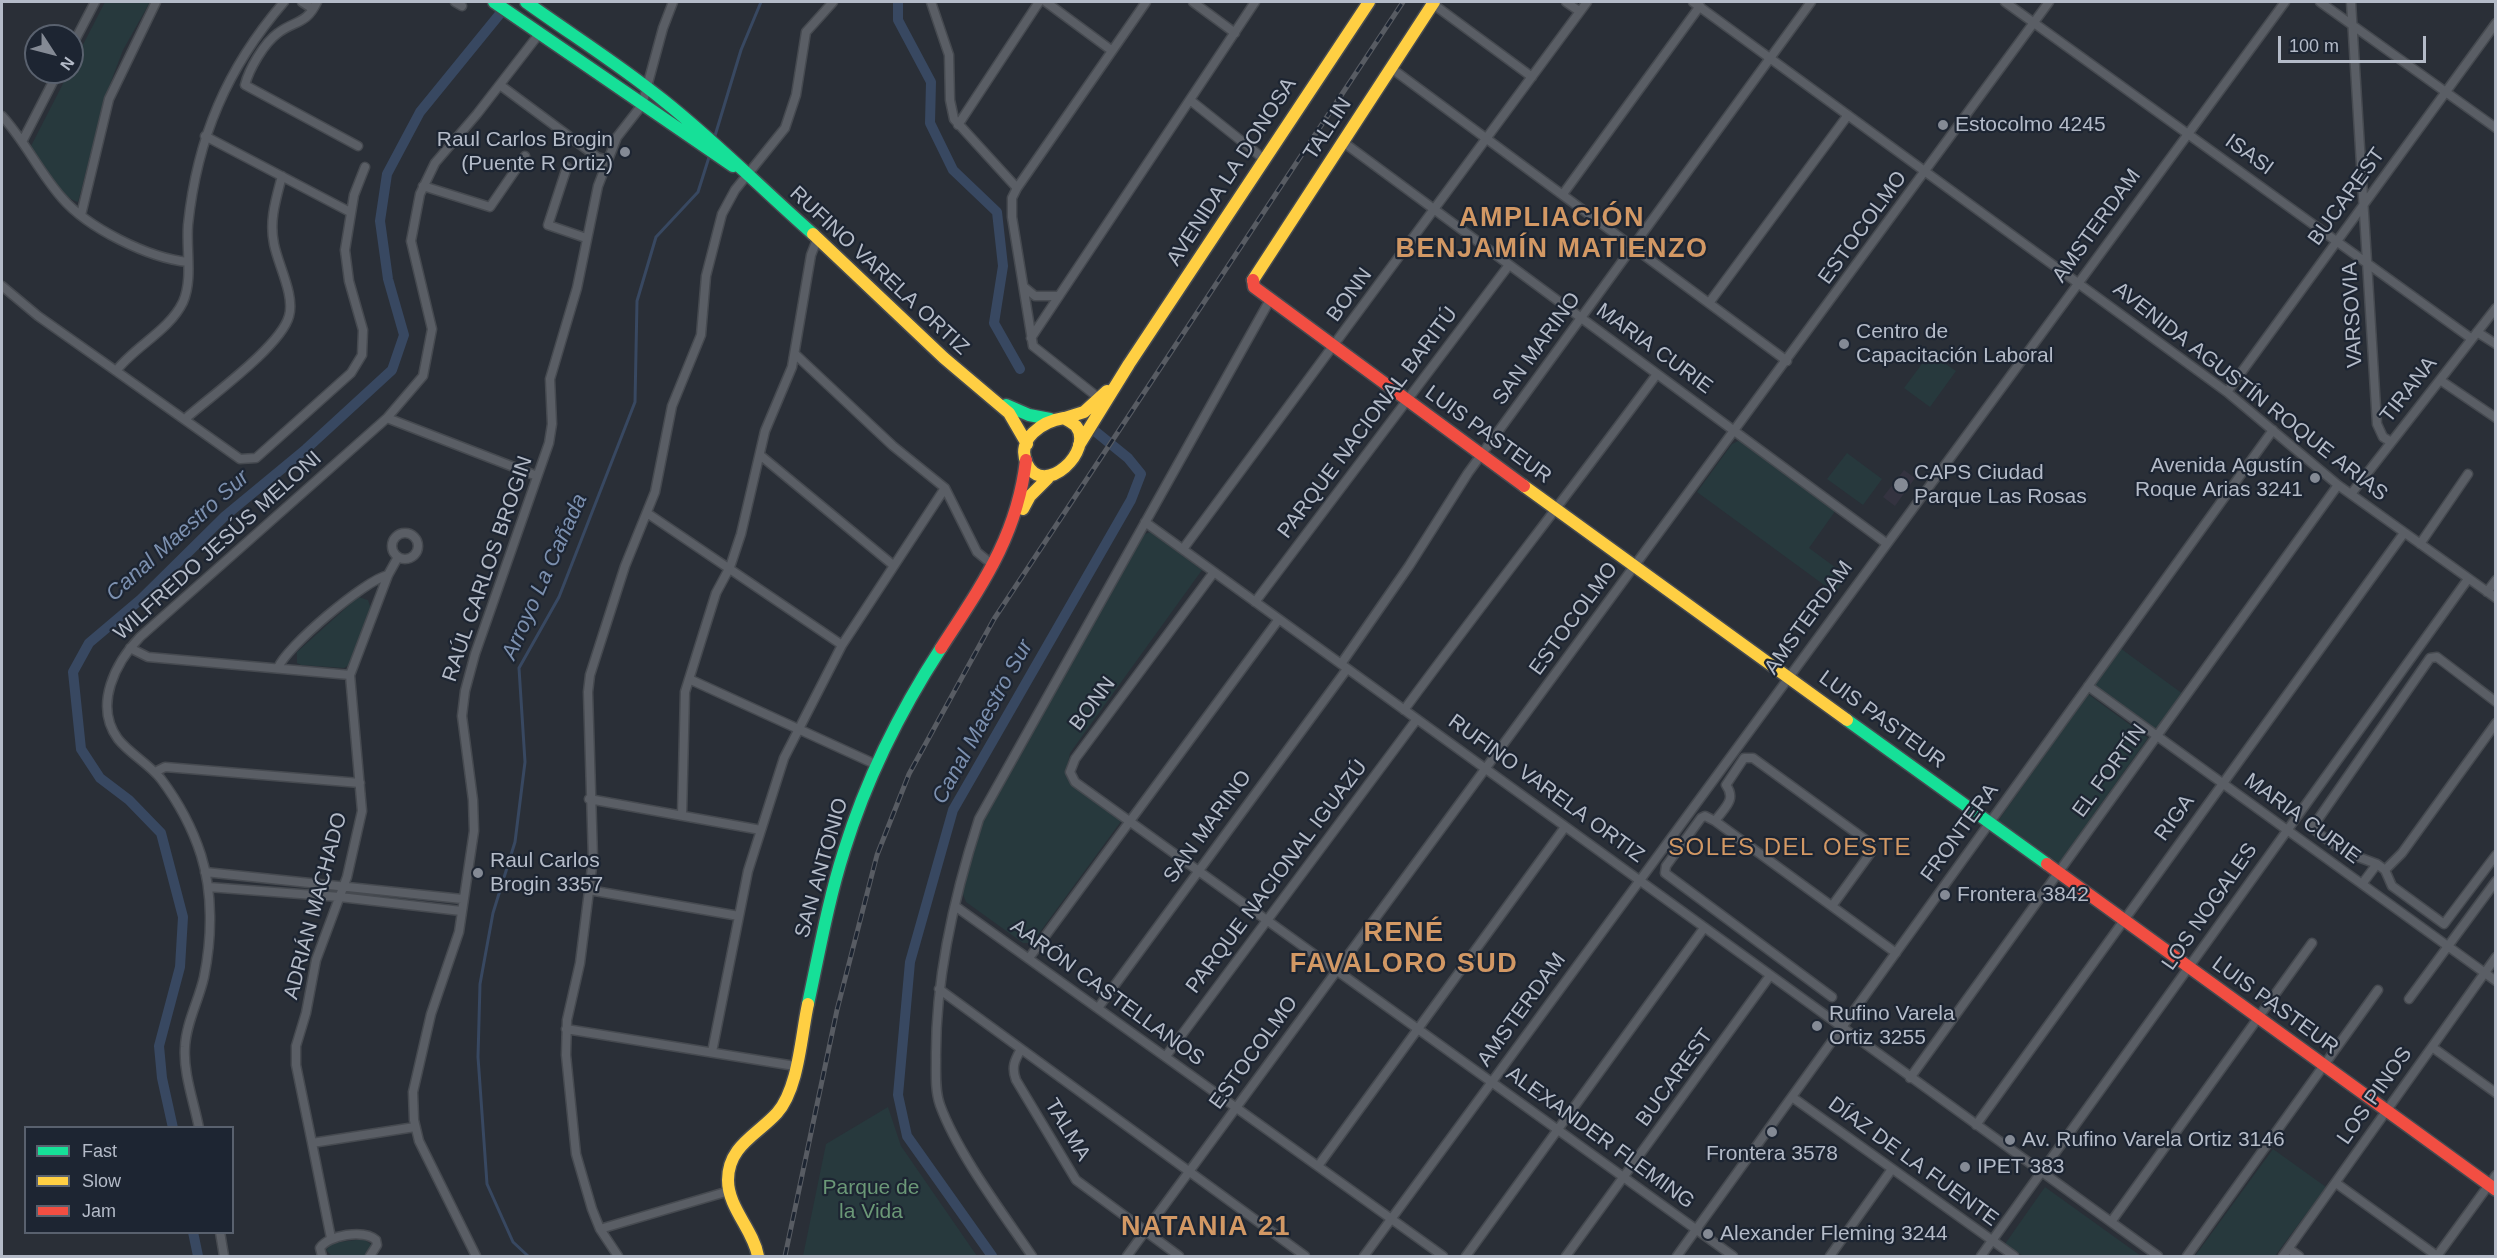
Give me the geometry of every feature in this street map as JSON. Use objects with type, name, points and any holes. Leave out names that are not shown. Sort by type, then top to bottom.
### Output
[{"type":"main road","points":[[494,2],[642,105],[698,137]]},
{"type":"main road","points":[[526,2],[649,89],[698,137]]},
{"type":"main road","name":"AVENIDA LA DONOSA","points":[[1079,445],[1129,364],[1369,2]]},
{"type":"main road","name":"TALLIN","points":[[1254,278],[1434,3]]},
{"type":"main road","name":"RUFINO VARELA ORTIZ","points":[[698,137],[723,155],[818,237],[944,358],[994,399],[1016,422],[1027,444]]},
{"type":"main road","name":"LUIS PASTEUR","points":[[1254,278],[1252,282],[1254,287],[1407,401],[2386,1111],[2493,1183]]},
{"type":"main road","name":"AVENIDA LA DONOSA","points":[[1064,418],[1084,412],[1100,399],[1129,364]]},
{"type":"main road","name":"RUFINO VARELA ORTIZ","points":[[994,399],[1029,416],[1050,418]]},
{"type":"main road","points":[[1050,418],[1064,418],[1073,421],[1079,429],[1079,445],[1065,468],[1048,478],[1036,476],[1029,470],[1026,460],[1027,444],[1039,425],[1050,418]]},
{"type":"main road","name":"SAN ANTONIO","points":[[1015,523],[1026,460]]},
{"type":"main road","name":"SAN ANTONIO","points":[[758,1257],[756,1245],[729,1191],[728,1179],[732,1158],[745,1139],[784,1105],[795,1066],[832,893],[850,830],[877,765],[928,669],[994,566],[1030,496],[1048,478]]},
{"type":"main road","name":"SAN ANTONIO","points":[[748,1233],[749,1257]]},
{"type":"street","points":[[84,24],[95,2]]},
{"type":"street","points":[[81,215],[109,99],[156,2]]},
{"type":"street","points":[[116,371],[177,312],[187,290],[188,222],[205,136],[214,111],[246,50],[284,2]]},
{"type":"street","points":[[302,2],[315,5],[304,20],[273,37],[245,85],[358,146]]},
{"type":"street","name":"RAÚL CARLOS BROGIN","points":[[476,1257],[415,1127],[413,1092],[417,1066],[431,1014],[457,942],[474,815],[462,705],[475,654],[551,435],[550,379],[578,288],[598,186],[617,137],[642,105],[649,89],[663,28],[673,2]]},
{"type":"street","points":[[618,1257],[600,1229],[576,1154],[566,1029],[580,963],[593,845],[589,799],[588,692],[590,675],[625,566],[658,480],[672,406],[701,335],[706,276],[722,214],[743,173],[785,128],[796,95],[806,32],[833,2]]},
{"type":"street","points":[[931,2],[950,55],[951,110],[958,124],[1017,188]]},
{"type":"street","points":[[958,124],[1039,2]]},
{"type":"street","points":[[1046,2],[1111,50]]},
{"type":"street","points":[[1100,399],[1037,352],[1031,338],[1011,207],[1017,188],[1146,2]]},
{"type":"street","points":[[1193,2],[1235,33]]},
{"type":"street","points":[[1031,338],[1255,2]]},
{"type":"street","points":[[1566,2],[1580,11]]},
{"type":"street","name":"BONN","points":[[1183,549],[1587,2]]},
{"type":"street","name":"SAN MARINO","points":[[1098,1008],[1344,666],[1482,454],[1811,2]]},
{"type":"street","name":"ISASI","points":[[2005,2],[2368,264],[2474,336],[2496,344]]},
{"type":"street","name":"ESTOCOLMO","points":[[1127,1257],[2049,2]]},
{"type":"street","name":"AMSTERDAM","points":[[1364,1257],[1788,676],[2285,2]]},
{"type":"street","points":[[2320,2],[2496,128]]},
{"type":"street","name":"VARSOVIA","points":[[2351,2],[2377,424],[2383,437],[2391,442]]},
{"type":"street","points":[[1434,3],[1532,77]]},
{"type":"street","points":[[1563,194],[1697,4]]},
{"type":"street","name":"AVENIDA AGUSTÍN ROQUE ARIAS","points":[[1697,4],[2228,392],[2338,485],[2496,598]]},
{"type":"street","name":"BUCAREST","points":[[2228,392],[2496,23]]},
{"type":"street","name":"WILFREDO JESÚS MELONI","points":[[199,1126],[185,1045],[204,977],[210,920],[208,887],[189,821],[155,772],[118,738],[111,723],[108,698],[111,682],[121,658],[130,648],[387,418],[423,376],[431,339],[430,321],[411,250],[412,230],[423,186],[439,157],[500,85],[539,33]]},
{"type":"street","points":[[1391,68],[1787,361]]},
{"type":"street","points":[[23,140],[52,84]]},
{"type":"street","points":[[500,85],[597,157],[608,160]]},
{"type":"street","points":[[1190,100],[1264,159]]},
{"type":"street","points":[[1709,303],[1848,115]]},
{"type":"street","points":[[2,116],[23,140],[60,196],[81,215],[140,249],[174,261],[188,262]]},
{"type":"street","points":[[205,136],[350,212]]},
{"type":"street","name":"MARIA CURIE","points":[[1343,142],[1886,543]]},
{"type":"street","points":[[423,186],[490,207],[525,156]]},
{"type":"street","points":[[2,286],[33,312],[240,459],[250,460],[358,365],[364,342],[346,267],[347,232],[350,212],[365,167]]},
{"type":"street","points":[[567,167],[548,225],[586,238]]},
{"type":"street","points":[[185,418],[271,344],[290,314],[288,294],[272,231],[275,201],[282,176]]},
{"type":"street","points":[[682,815],[683,704],[716,593],[730,567],[750,504],[765,431],[795,354],[811,255],[818,237]]},
{"type":"street","name":"PARQUE NACIONAL BARITÚ","points":[[1255,602],[1509,265]]},
{"type":"street","points":[[1024,287],[1035,296],[1059,296]]},
{"type":"street","points":[[1032,1257],[977,1173],[939,1104],[936,1030],[939,989],[955,906],[980,819],[1271,298]]},
{"type":"street","name":"TIRANA","points":[[2351,494],[2496,308]]},
{"type":"street","points":[[795,354],[893,446],[945,488],[951,495],[977,552],[994,566]]},
{"type":"street","points":[[1404,710],[1499,581],[1558,509],[1658,374]]},
{"type":"street","points":[[2440,380],[2496,418]]},
{"type":"street","points":[[387,418],[537,476]]},
{"type":"street","name":"FRONTERA","points":[[1677,1257],[2273,430]]},
{"type":"street","points":[[760,455],[893,565]]},
{"type":"street","points":[[2420,544],[2468,474]]},
{"type":"street","name":"EL FORTÍN","points":[[1910,1078],[2338,485]]},
{"type":"street","points":[[712,1052],[748,872],[784,758],[842,645],[945,488]]},
{"type":"street","points":[[647,513],[730,567],[842,645]]},
{"type":"street","name":"RUFINO VARELA ORTIZ","points":[[1145,522],[1769,977],[2158,1257]]},
{"type":"street","name":"RIGA","points":[[1976,1125],[2404,533]]},
{"type":"street","name":"ADRIÁN MACHADO","points":[[331,1238],[296,1065],[296,1046],[306,1012],[316,960],[344,886],[362,811],[351,675],[388,574],[398,557]]},
{"type":"street","name":"BONN","points":[[1070,772],[1075,759],[1214,572]]},
{"type":"street","points":[[278,668],[283,657],[369,582],[388,574]]},
{"type":"street","name":"LOS NOGALES","points":[[1982,1257],[2468,579]]},
{"type":"street","points":[[2487,591],[2496,580]]},
{"type":"street","points":[[1029,958],[1279,619]]},
{"type":"street","points":[[130,648],[148,657],[351,675]]},
{"type":"street","points":[[2496,702],[2437,657],[2430,658],[2312,828],[2342,851],[2377,864],[2385,870],[2392,886],[2444,924],[2496,855]]},
{"type":"street","points":[[689,679],[877,765]]},
{"type":"street","name":"MARIA CURIE","points":[[2088,686],[2496,981]]},
{"type":"street","name":"PARQUE NACIONAL IGUAZÚ","points":[[1166,1056],[1417,719]]},
{"type":"street","points":[[2385,870],[2402,853],[2496,723]]},
{"type":"street","points":[[1714,821],[1731,799],[1727,782],[1744,758],[1748,756],[1753,758],[1872,847],[1872,851],[1832,906]]},
{"type":"street","points":[[155,772],[165,767],[360,783]]},
{"type":"street","name":"ALEXANDER FLEMING","points":[[1070,772],[1075,782],[1733,1257]]},
{"type":"street","points":[[589,799],[761,830]]},
{"type":"street","points":[[1832,997],[1667,877],[1666,866],[1701,818],[1705,816],[1714,821],[1896,953]]},
{"type":"street","points":[[1318,1166],[1566,827]]},
{"type":"street","points":[[2362,884],[2377,864]]},
{"type":"street","points":[[205,872],[462,899]]},
{"type":"street","points":[[2409,999],[2496,881]]},
{"type":"street","points":[[208,887],[340,897],[461,910]]},
{"type":"street","points":[[589,890],[739,916]]},
{"type":"street","name":"AARÓN CASTELLANOS","points":[[955,906],[1443,1257]]},
{"type":"street","points":[[1466,1257],[1704,928]]},
{"type":"street","points":[[2110,1222],[2312,943]]},
{"type":"street","name":"LOS PINOS","points":[[2286,1253],[2496,957]]},
{"type":"street","name":"BUCAREST","points":[[1566,1257],[1625,1179],[1769,977]]},
{"type":"street","points":[[939,989],[1305,1257]]},
{"type":"street","points":[[2187,1257],[2378,990]]},
{"type":"street","points":[[566,1029],[795,1066]]},
{"type":"street","points":[[2432,1047],[2496,1094]]},
{"type":"street","name":"TALMA","points":[[1022,1049],[1012,1070],[1070,1173],[1179,1257]]},
{"type":"street","name":"DÍAZ DE LA FUENTE","points":[[1792,1097],[2014,1257]]},
{"type":"street","points":[[312,1143],[415,1127]]},
{"type":"street","points":[[1830,1257],[1892,1169]]},
{"type":"street","points":[[2336,1183],[2437,1256],[2493,1183]]},
{"type":"street","points":[[600,1229],[729,1191]]},
{"type":"street","points":[[220,1234],[224,1257]]},
{"type":"street","points":[[322,1257],[320,1248],[331,1238],[372,1236],[377,1245],[370,1257]]},
{"type":"street","points":[[2286,1253],[2299,1257]]},
{"type":"shaded area","name":"CAPS Ciudad Parque Las Rosas","points":[[1904,470],[1915,478],[1895,506],[1883,497]]},
{"type":"green space","points":[[105,2],[150,2],[123,50],[107,92],[78,202],[57,187],[31,146],[63,84],[84,84],[84,43]]},
{"type":"green space","points":[[1930,353],[1956,371],[1930,407],[1904,388]]},
{"type":"green space","points":[[1738,441],[1744,442],[1836,510],[1809,548],[1847,576],[1835,593],[1697,492],[1732,444]]},
{"type":"green space","points":[[1847,453],[1882,479],[1863,505],[1827,479]]},
{"type":"green space","points":[[1150,532],[1202,570],[1070,753],[1067,768],[1072,782],[1122,820],[1032,943],[1023,943],[966,902],[962,892],[983,821],[1143,535]]},
{"type":"green space","points":[[358,597],[368,600],[371,609],[349,665],[344,668],[297,663],[297,652]]},
{"type":"green space","points":[[2120,648],[2183,694],[2156,730],[2093,684]]},
{"type":"green space","points":[[2088,694],[2148,738],[2059,863],[1998,821]]},
{"type":"green space","name":"Parque de la Vida","points":[[888,1107],[901,1146],[977,1256],[803,1256],[826,1144]]},
{"type":"green space","points":[[2273,1149],[2326,1187],[2275,1256],[2195,1256]]},
{"type":"green space","points":[[2045,1187],[2141,1256],[2023,1256],[2005,1244]]},
{"type":"green space","points":[[364,1239],[373,1246],[366,1255],[332,1256],[326,1250],[332,1243]]},
{"type":"waterway","name":"Arroyo La Cañada","points":[[714,139],[741,50],[761,2]]},
{"type":"waterway","name":"Canal Maestro Sur","points":[[898,2],[898,20],[931,82],[930,123],[953,170],[997,212],[1003,266],[994,323],[1020,369]]},
{"type":"waterway","name":"Canal Maestro Sur","points":[[173,1126],[162,1078],[159,1046],[180,967],[183,917],[161,833],[129,800],[100,778],[81,749],[73,672],[89,643],[141,599],[225,516],[306,449],[392,370],[404,335],[388,279],[380,221],[387,174],[420,112],[499,15]]},
{"type":"waterway","name":"Arroyo La Cañada","points":[[528,1256],[513,1242],[487,1184],[478,1057],[480,984],[493,913],[515,842],[525,762],[519,668],[559,597],[635,402],[637,301],[656,237],[698,192],[710,154]]},
{"type":"waterway","name":"Canal Maestro Sur","points":[[992,1256],[907,1136],[898,1095],[910,962],[953,810],[1131,500],[1141,474],[1128,458],[1096,432]]},
{"type":"waterway","name":"Canal Maestro Sur","points":[[193,1234],[198,1256]]},
{"type":"railway","points":[[785,1256],[837,1010],[877,855],[909,774],[994,619],[1403,2]]},
{"type":"traffic: fast","points":[[494,2],[733,166]]},
{"type":"traffic: fast","points":[[526,2],[613,62],[683,116],[813,234]]},
{"type":"traffic: fast","points":[[1006,405],[1029,415],[1050,419]]},
{"type":"traffic: fast","points":[[808,1004],[833,889],[853,824],[885,746],[941,648]]},
{"type":"traffic: fast","points":[[1847,720],[2047,864]]},
{"type":"traffic: slow","points":[[1079,445],[1129,364],[1369,2]]},
{"type":"traffic: slow","points":[[1253,280],[1434,2]]},
{"type":"traffic: slow","points":[[813,234],[944,358],[1009,413],[1027,444]]},
{"type":"traffic: slow","points":[[1065,418],[1084,412],[1107,391]]},
{"type":"traffic: slow","points":[[1064,418],[1076,426],[1080,436],[1079,447],[1073,458],[1055,474],[1044,476],[1035,473],[1027,464],[1024,455],[1028,439],[1040,427],[1064,418]]},
{"type":"traffic: slow","points":[[1023,509],[1030,496],[1048,478]]},
{"type":"traffic: slow","points":[[1524,486],[1847,720]]},
{"type":"traffic: slow","points":[[758,1256],[732,1200],[728,1180],[729,1168],[738,1150],[777,1113],[790,1090],[795,1076],[808,1004]]},
{"type":"traffic: jam","points":[[1253,280],[1254,287],[1524,486]]},
{"type":"traffic: jam","points":[[941,648],[983,582],[1006,537],[1015,513],[1026,460]]},
{"type":"traffic: jam","points":[[2047,864],[2496,1190]]},
{"type":"place","name":"Estocolmo 4245","points":[[1943,125]]},
{"type":"place","name":"Raul Carlos Brogin (Puente R Ortiz)","points":[[625,152]]},
{"type":"place","name":"Centro de Capacitación Laboral","points":[[1844,344]]},
{"type":"place","name":"Avenida Agustín Roque Arias 3241","points":[[2315,478]]},
{"type":"place","name":"CAPS Ciudad Parque Las Rosas","points":[[1901,485]]},
{"type":"place","name":"Raul Carlos Brogin 3357","points":[[478,873]]},
{"type":"place","name":"Frontera 3842","points":[[1945,895]]},
{"type":"place","name":"Rufino Varela Ortiz 3255","points":[[1817,1026]]},
{"type":"place","name":"Frontera 3578","points":[[1772,1132]]},
{"type":"place","name":"Av. Rufino Varela Ortiz 3146","points":[[2010,1140]]},
{"type":"place","name":"IPET 383","points":[[1965,1167]]},
{"type":"place","name":"Alexander Fleming 3244","points":[[1708,1234]]},
{"type":"district","name":"AMPLIACIÓN BENJAMÍN MATIENZO","points":[[1552,234]]},
{"type":"district","name":"SOLES DEL OESTE","points":[[1790,848]]},
{"type":"district","name":"RENÉ FAVALORO SUD","points":[[1404,950]]},
{"type":"district","name":"NATANIA 21","points":[[1206,1228]]}]
